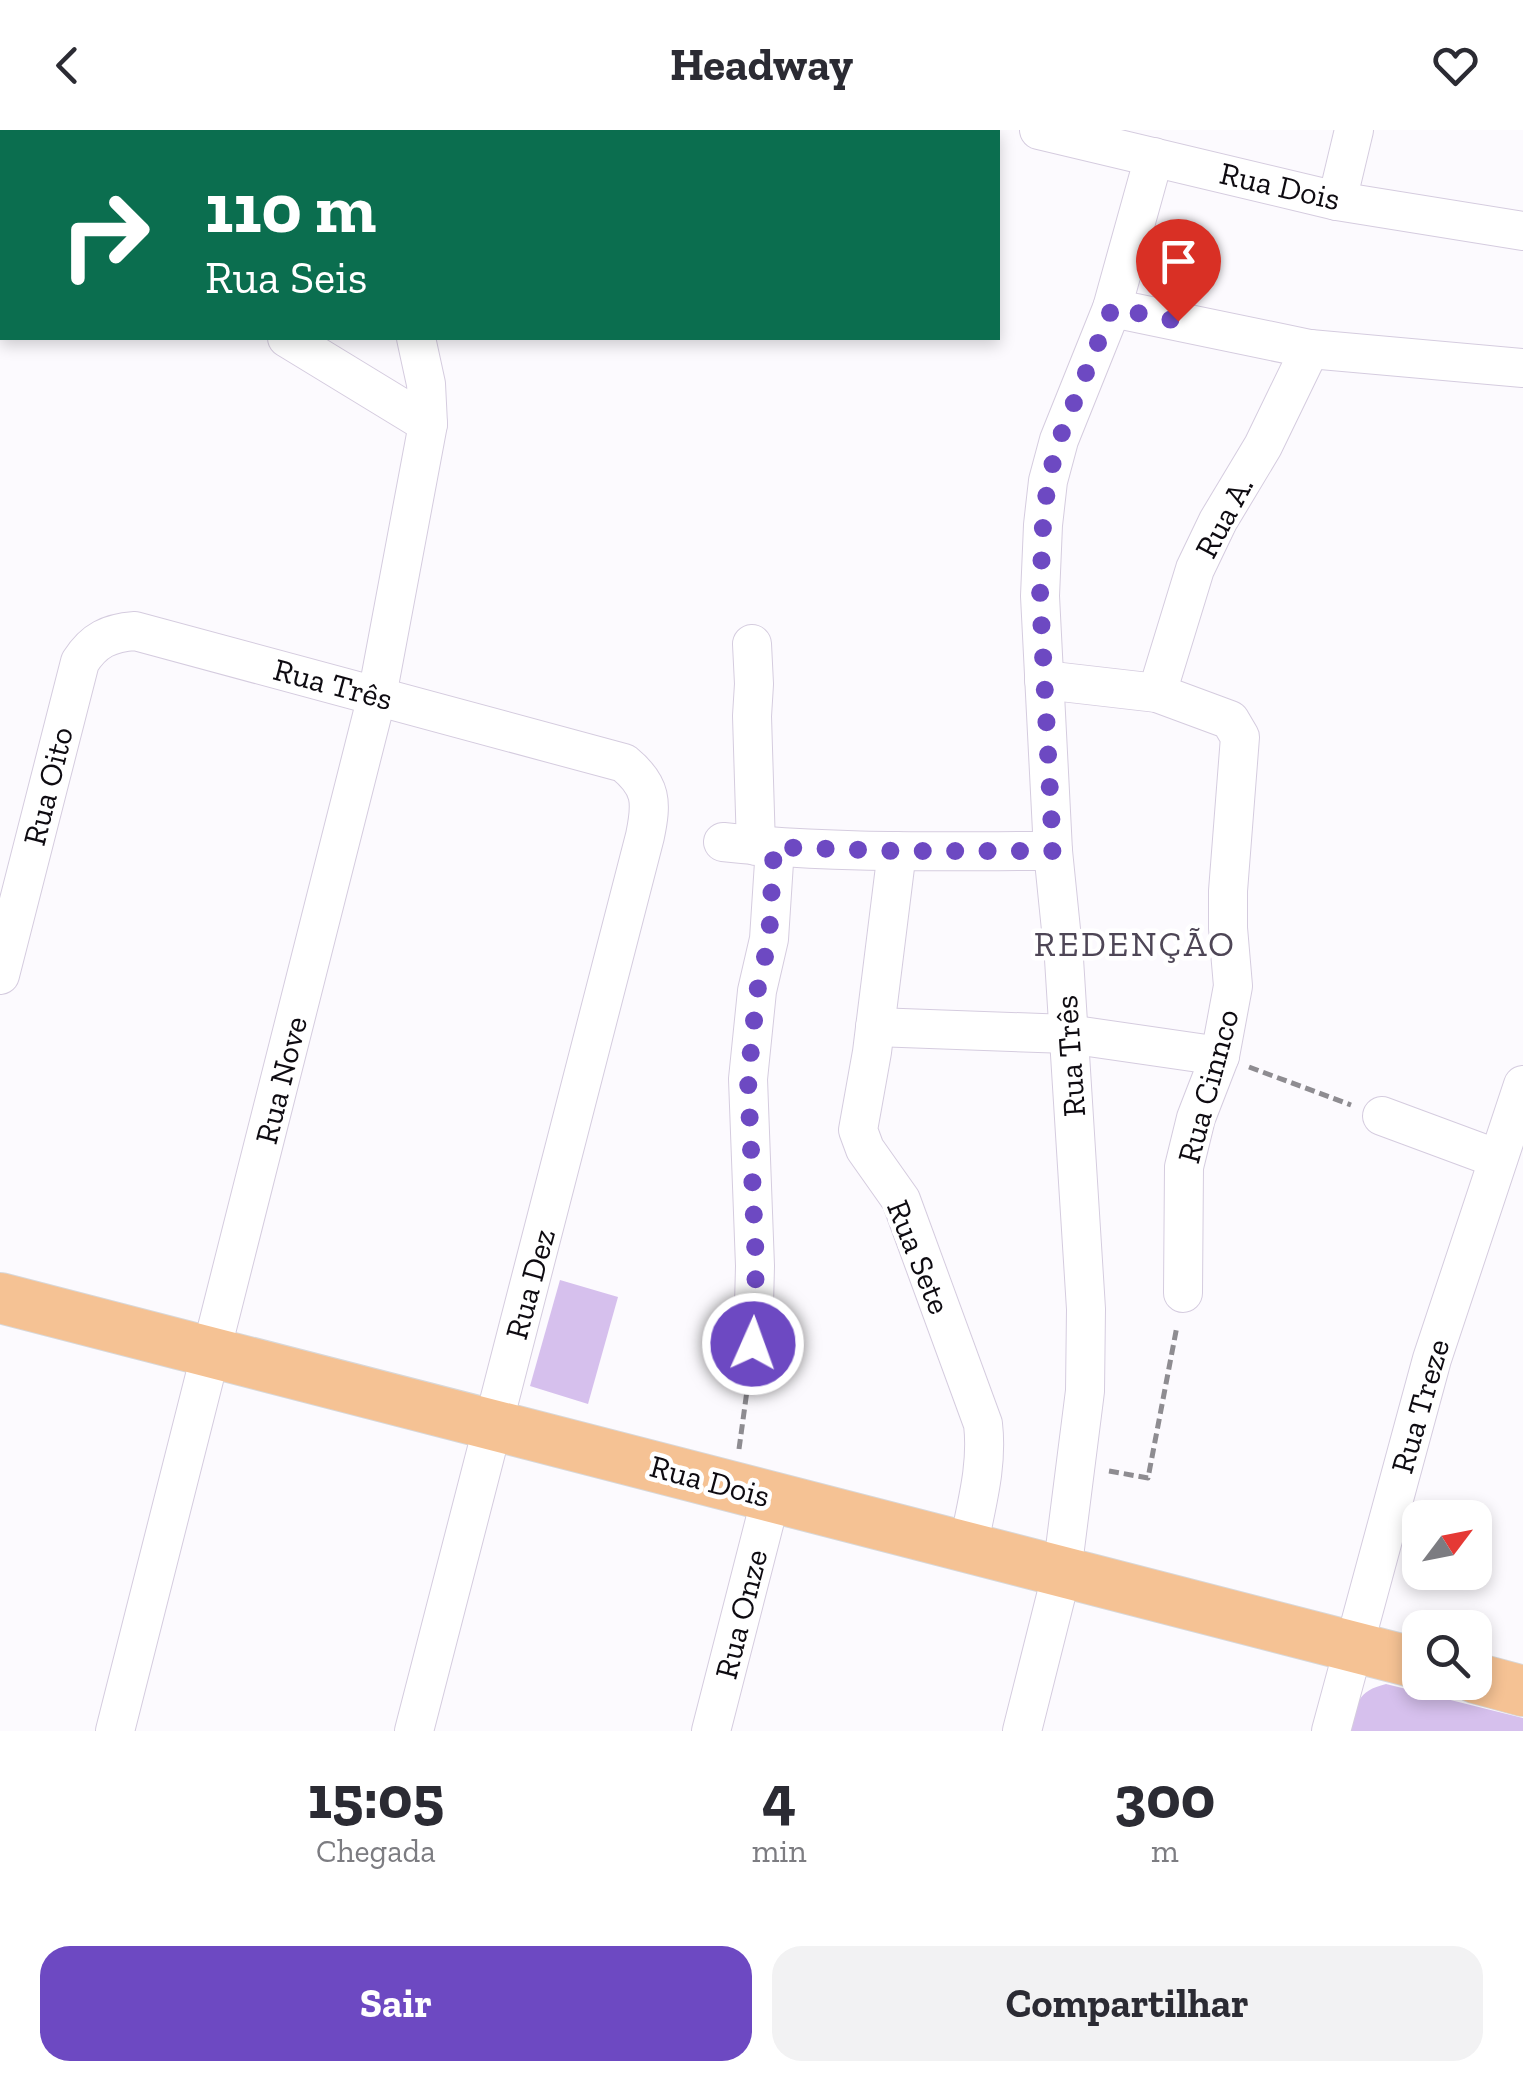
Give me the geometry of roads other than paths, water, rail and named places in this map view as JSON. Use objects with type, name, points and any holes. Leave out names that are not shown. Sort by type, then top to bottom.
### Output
[{"type":"main road","name":"Rua Dois","points":[[0,1298],[1402,1659]]},
{"type":"main road","points":[[1492,1683],[1523,1691]]},
{"type":"street","name":"Rua Dois","points":[[1039,130],[1178,151],[1337,201],[1523,231]]},
{"type":"street","points":[[1337,201],[1354,130]]},
{"type":"street","name":"Rua Três","points":[[1022,1731],[1062,1572],[1084,1390],[1086,1309],[1064,959],[1053,851],[1040,596],[1043,525],[1048,481],[1059,440],[1178,151]]},
{"type":"street","points":[[1112,308],[1310,349],[1523,368]]},
{"type":"street","points":[[290,340],[428,424]]},
{"type":"street","name":"Rua Nove","points":[[116,1731],[378,696],[428,424],[426,384],[416,340]]},
{"type":"street","name":"Rua A.","points":[[1156,693],[1195,568],[1218,521],[1264,446],[1310,349]]},
{"type":"street","name":"Rua Três","points":[[135,631],[624,763],[636,772],[648,791],[651,807],[645,836]]},
{"type":"street","name":"Rua Oito","points":[[0,975],[80,662],[101,638],[135,631]]},
{"type":"street","points":[[752,644],[751,845],[769,939],[757,992],[748,1079],[756,1266],[753,1344]]},
{"type":"street","name":"Rua Cinnco","points":[[1044,680],[1156,693],[1230,720],[1240,737],[1228,890],[1233,986],[1220,1056],[1196,1118],[1184,1167],[1183,1294]]},
{"type":"street","name":"Rua Dez","points":[[414,1731],[645,836]]},
{"type":"street","points":[[751,845],[897,851],[1053,851]]},
{"type":"street","name":"Rua Sete","points":[[897,851],[858,1130],[865,1149],[901,1200],[983,1424],[984,1469],[968,1548]]},
{"type":"street","points":[[875,1027],[1068,1034],[1220,1056]]},
{"type":"street","name":"Rua Treze","points":[[1331,1731],[1432,1358],[1523,1085]]},
{"type":"street","points":[[1382,1116],[1498,1159]]},
{"type":"street","name":"Rua Onze","points":[[711,1731],[753,1492]]},
{"type":"district","name":"REDENÇÃO","points":[[1135,944]]}]
